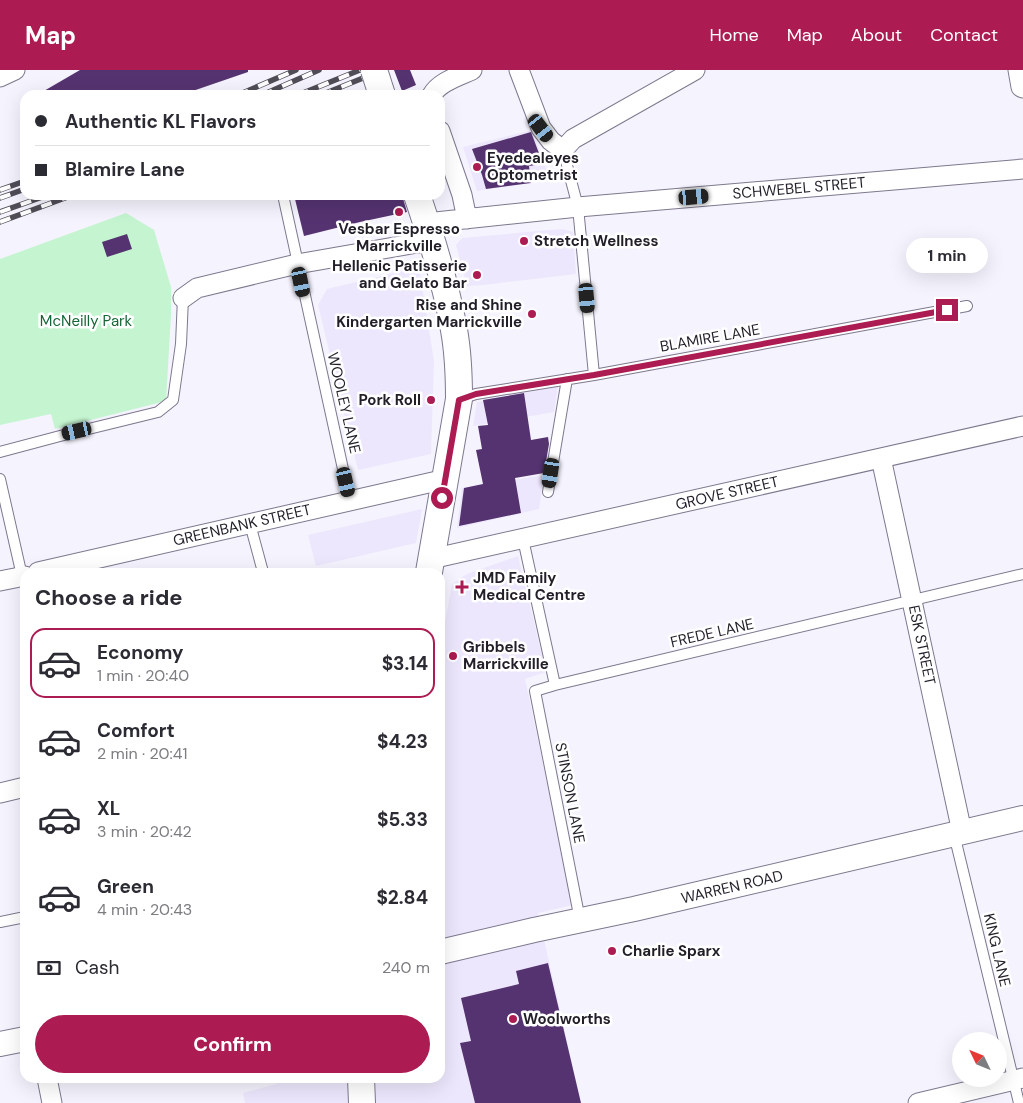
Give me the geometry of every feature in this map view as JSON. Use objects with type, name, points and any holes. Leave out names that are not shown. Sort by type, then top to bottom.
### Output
[{"type":"main road","points":[[374,70],[380,90]]},
{"type":"main road","points":[[419,200],[439,263],[454,330],[459,379],[459,400],[430,566]]},
{"type":"main road","points":[[361,1083],[362,1103]]},
{"type":"street","points":[[0,78],[15,70]]},
{"type":"street","points":[[435,90],[442,84],[472,70]]},
{"type":"street","points":[[519,70],[541,128],[563,150],[572,139],[695,70]]},
{"type":"street","points":[[1018,70],[1021,87],[1023,88]]},
{"type":"street","points":[[445,146],[462,195],[467,218]]},
{"type":"street","name":"SCHWEBEL STREET","points":[[183,298],[197,288],[297,264],[416,244],[430,232],[467,218],[1023,169]]},
{"type":"street","name":"GROVE STREET","points":[[430,566],[523,539],[1023,426]]},
{"type":"street","name":"ESK STREET","points":[[881,458],[912,601],[958,833]]},
{"type":"street","name":"GREENBANK STREET","points":[[58,568],[446,479]]},
{"type":"street","name":"GREENBANK STREET","points":[[0,581],[20,577]]},
{"type":"street","points":[[0,792],[20,788]]},
{"type":"street","name":"WARREN ROAD","points":[[445,951],[580,920],[634,910],[1023,818]]},
{"type":"street","points":[[0,1044],[20,1040]]},
{"type":"street","points":[[918,1103],[1018,1079]]},
{"type":"street","points":[[48,1083],[52,1103]]},
{"type":"lane","points":[[563,150],[578,207],[594,375]]},
{"type":"lane","name":"WOOLEY LANE","points":[[284,200],[350,500]]},
{"type":"lane","points":[[0,452],[158,412],[173,400],[181,344],[183,298]]},
{"type":"lane","name":"BLAMIRE LANE","points":[[459,400],[476,394],[594,375],[967,306]]},
{"type":"lane","points":[[548,492],[566,380]]},
{"type":"lane","points":[[0,479],[26,568]]},
{"type":"lane","points":[[250,524],[262,568]]},
{"type":"lane","points":[[523,539],[555,685]]},
{"type":"lane","name":"FREDE LANE","points":[[555,685],[1023,574]]},
{"type":"lane","name":"STINSON LANE","points":[[555,685],[535,691],[580,920]]},
{"type":"lane","name":"KING LANE","points":[[958,833],[1018,1079],[1019,1103]]},
{"type":"lane","points":[[0,922],[20,918]]},
{"type":"shaded area","points":[[532,130],[550,179],[477,191],[463,147]]},
{"type":"shaded area","points":[[562,229],[573,232],[576,274],[467,286],[456,245],[462,238]]},
{"type":"shaded area","points":[[419,267],[434,361],[431,454],[358,470],[318,305],[327,289]]},
{"type":"shaded area","points":[[558,386],[554,412],[473,426],[477,402]]},
{"type":"shaded area","points":[[544,475],[539,509],[457,528],[462,488]]},
{"type":"shaded area","points":[[422,509],[416,543],[316,566],[308,535]]},
{"type":"shaded area","points":[[518,556],[546,672],[525,679],[573,905],[538,913],[581,1103],[245,1103],[243,1093],[276,1083],[445,1083],[445,622],[452,584],[467,574]]},
{"type":"green space","name":"McNeilly Park","points":[[126,213],[154,230],[171,287],[166,401],[55,429],[51,414],[0,425],[0,259]]},
{"type":"building","points":[[80,70],[248,70],[248,72],[196,90],[46,90]]},
{"type":"building","points":[[394,70],[410,70],[416,85],[402,90]]},
{"type":"building","points":[[531,132],[543,164],[529,166],[531,183],[486,189],[472,149]]},
{"type":"building","points":[[295,200],[403,200],[407,212],[304,236]]},
{"type":"building","points":[[127,234],[132,249],[107,257],[102,242]]},
{"type":"building","points":[[524,393],[531,440],[548,437],[549,444],[544,473],[515,478],[521,513],[459,526],[464,488],[483,484],[476,450],[482,449],[478,426],[488,425],[483,400]]},
{"type":"building","name":"Woolworths","points":[[548,963],[581,1103],[475,1103],[460,1043],[471,1041],[461,998],[519,984],[516,971]]},
{"type":"railway","points":[[250,90],[296,70]]},
{"type":"railway","points":[[273,90],[319,70]]},
{"type":"railway","points":[[310,90],[360,70]]},
{"type":"railway","points":[[333,90],[383,70]]},
{"type":"railway","points":[[0,190],[20,183]]},
{"type":"railway","points":[[0,198],[20,191]]},
{"type":"railway","points":[[0,212],[34,200]]},
{"type":"railway","points":[[0,222],[59,200]]},
{"type":"place","name":"Eyedealeyes Optometrist","points":[[477,167]]},
{"type":"place","name":"Vesbar Espresso Marrickville","points":[[399,212]]},
{"type":"place","name":"Stretch Wellness","points":[[524,241]]},
{"type":"place","name":"Hellenic Patisserie and Gelato Bar","points":[[477,275]]},
{"type":"place","name":"Rise and Shine Kindergarten Marrickville","points":[[532,314]]},
{"type":"place","name":"Pork Roll","points":[[431,400]]},
{"type":"place","name":"JMD Family Medical Centre","points":[[462,587]]},
{"type":"place","name":"Gribbels Marrickville","points":[[453,656]]},
{"type":"place","name":"Charlie Sparx","points":[[612,951]]},
{"type":"place","name":"Woolworths","points":[[513,1019]]},
{"type":"route","points":[[442,498],[459,400],[476,394],[594,375],[947,310]]}]
